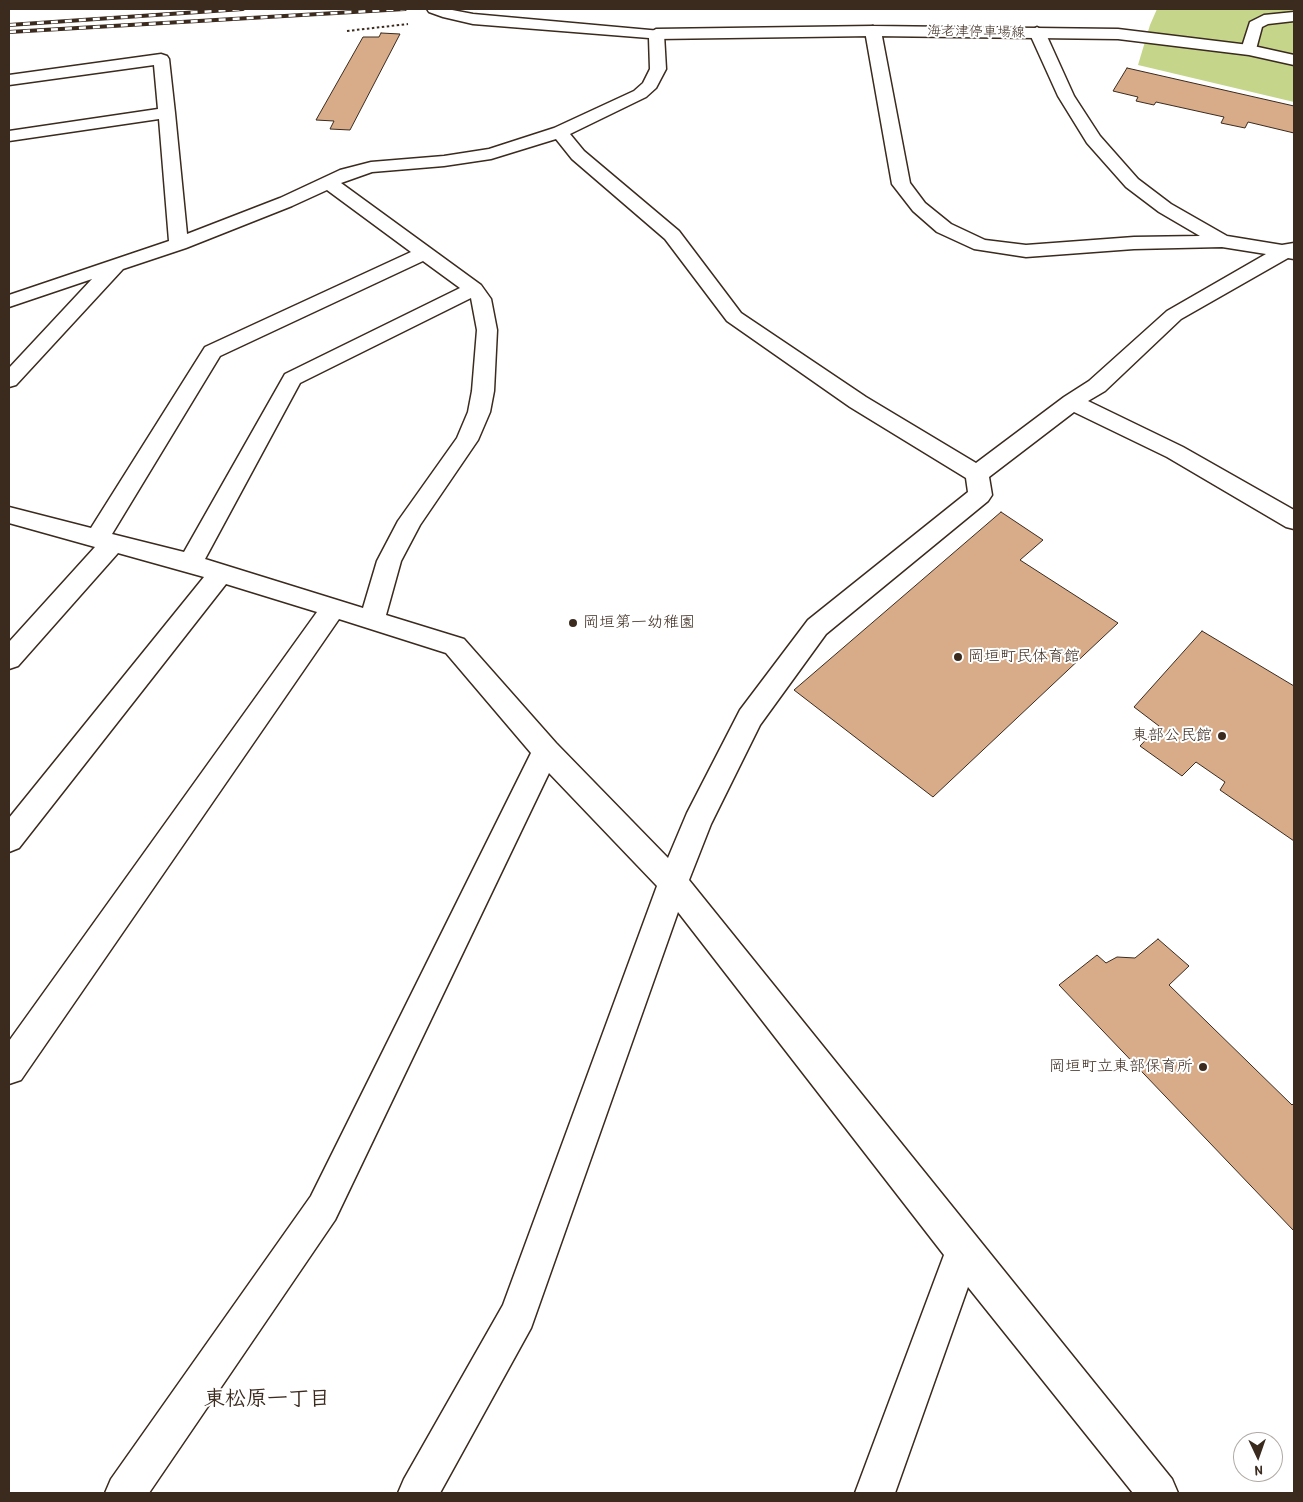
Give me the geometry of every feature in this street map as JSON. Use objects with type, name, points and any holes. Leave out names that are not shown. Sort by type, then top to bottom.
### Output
[{"type":"street","name":"海老津停車場線","points":[[434,9],[473,19],[656,34],[708,35],[873,31],[1118,34],[1249,50],[1294,60]]},
{"type":"street","points":[[1249,50],[1255,25],[1264,20],[1294,17]]},
{"type":"street","points":[[873,31],[901,184],[919,207],[944,228],[981,245],[1026,250],[1222,240],[1292,250]]},
{"type":"street","points":[[1037,32],[1066,96],[1093,139],[1125,176],[1165,208],[1222,240]]},
{"type":"street","points":[[9,301],[178,244],[286,202],[346,174],[371,167],[444,161],[491,154],[560,132],[619,106],[640,94],[650,85],[658,69],[656,34]]},
{"type":"street","points":[[9,80],[161,59],[178,244]]},
{"type":"street","points":[[9,136],[167,113]]},
{"type":"street","points":[[560,132],[578,155],[672,235],[734,317],[858,402],[977,474]]},
{"type":"street","points":[[328,182],[474,289],[480,299],[487,330],[483,390],[479,412],[467,440],[410,521],[389,561],[372,618]]},
{"type":"street","points":[[977,474],[1072,402],[1097,386],[1174,315],[1292,250]]},
{"type":"street","points":[[9,659],[105,541],[212,352],[425,253]]},
{"type":"street","points":[[9,380],[116,265]]},
{"type":"street","points":[[9,283],[31,293]]},
{"type":"street","points":[[190,563],[292,379],[474,289]]},
{"type":"street","points":[[1072,402],[1175,452],[1294,521]]},
{"type":"street","points":[[418,1493],[518,1315],[673,883],[697,822],[750,718],[817,627],[980,495],[977,474]]},
{"type":"street","points":[[9,515],[190,563],[334,606],[455,646],[546,751],[673,883],[963,1251],[1158,1493]]},
{"type":"street","points":[[9,839],[221,573]]},
{"type":"street","points":[[9,1068],[334,606]]},
{"type":"street","points":[[125,1493],[323,1208],[546,751]]},
{"type":"street","points":[[876,1493],[963,1251]]},
{"type":"path","points":[[347,32],[414,24]]},
{"type":"green space","points":[[1157,9],[1294,9],[1294,102],[1138,65]]},
{"type":"building","points":[[381,33],[400,34],[350,130],[330,129],[334,121],[316,120],[363,37],[379,37]]},
{"type":"building","points":[[1127,68],[1294,106],[1294,133],[1248,122],[1245,128],[1221,123],[1224,117],[1156,102],[1154,105],[1136,101],[1138,97],[1113,91]]},
{"type":"building","name":"岡垣町民体育館","points":[[1001,512],[1043,540],[1020,560],[1118,623],[933,797],[794,690]]},
{"type":"building","name":"東部公民館","points":[[1202,631],[1294,686],[1294,841],[1220,790],[1225,782],[1196,762],[1182,776],[1140,746],[1159,726],[1134,707]]},
{"type":"building","name":"岡垣町立東部保育所","points":[[1158,939],[1189,966],[1169,985],[1292,1105],[1294,1103],[1294,1231],[1059,985],[1097,955],[1106,963],[1117,957],[1135,958]]},
{"type":"railway","points":[[9,25],[243,9]]},
{"type":"railway","points":[[9,32],[405,9]]},
{"type":"place","name":"岡垣第一幼稚園","points":[[573,623]]},
{"type":"place","name":"岡垣町民体育館","points":[[958,657]]},
{"type":"place","name":"東部公民館","points":[[1222,736]]},
{"type":"place","name":"岡垣町立東部保育所","points":[[1203,1067]]},
{"type":"district","name":"東松原一丁目","points":[[267,1399]]}]
